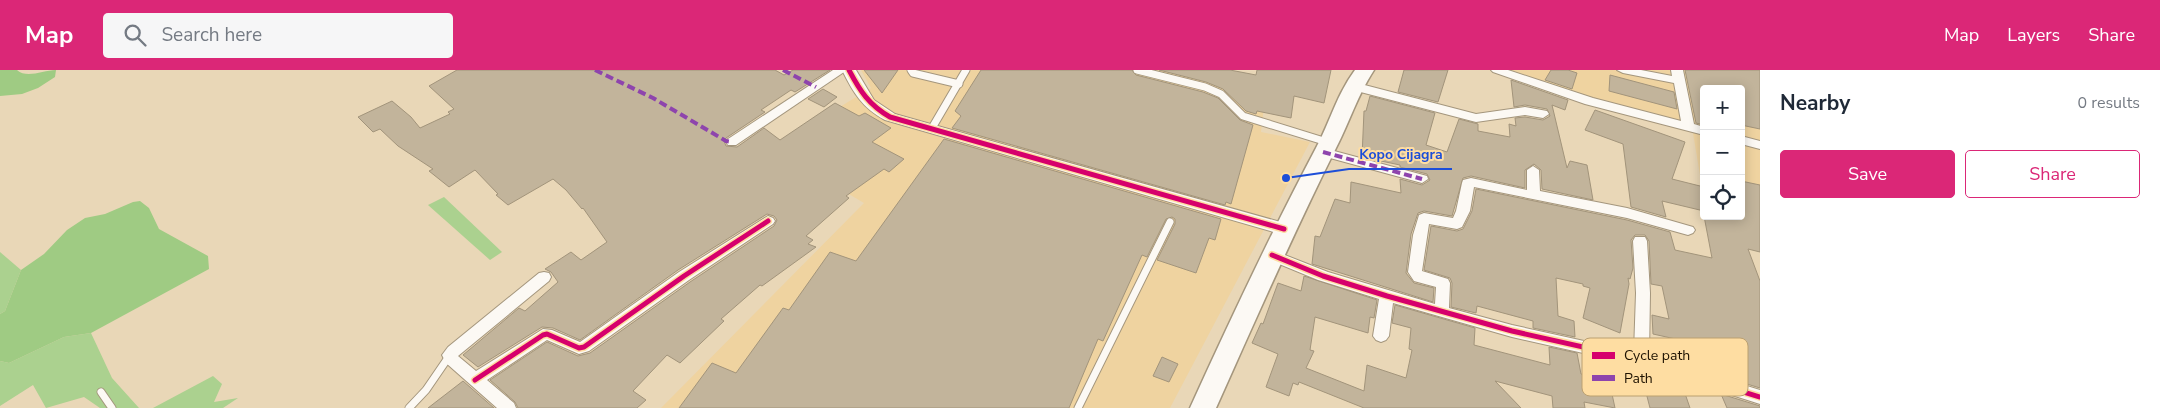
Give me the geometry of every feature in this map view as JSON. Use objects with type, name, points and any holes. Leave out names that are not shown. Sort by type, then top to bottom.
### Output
[{"type":"main road","points":[[1203,408],[1272,255],[1359,78]]},
{"type":"street","points":[[732,142],[841,70]]},
{"type":"street","points":[[849,70],[869,105],[890,117],[1284,230]]},
{"type":"street","points":[[1497,70],[1589,101],[1700,130]]},
{"type":"street","points":[[1623,70],[1678,76],[1688,127]]},
{"type":"street","points":[[1359,78],[1476,118],[1525,111],[1543,114]]},
{"type":"street","points":[[1745,141],[1760,145]]},
{"type":"street","points":[[1326,147],[1422,180]]},
{"type":"street","points":[[1533,170],[1534,194]]},
{"type":"street","points":[[1442,312],[1443,282],[1419,277],[1416,272],[1420,235],[1424,218],[1457,224],[1463,211],[1468,184],[1471,182],[1532,196],[1534,194],[1627,213],[1688,230]]},
{"type":"street","points":[[475,380],[543,334],[579,348],[584,347],[637,308],[768,221]]},
{"type":"street","points":[[1640,240],[1643,293],[1642,338]]},
{"type":"street","points":[[1272,255],[1323,276],[1442,312],[1512,331],[1582,347]]},
{"type":"street","points":[[508,408],[451,360],[450,355],[453,350],[544,277]]},
{"type":"street","points":[[1381,336],[1388,296]]},
{"type":"street","points":[[1748,393],[1760,397]]},
{"type":"lane","points":[[911,70],[913,73],[958,84]]},
{"type":"lane","points":[[932,128],[966,70]]},
{"type":"lane","points":[[1137,70],[1214,90],[1228,100],[1237,112],[1243,116],[1326,147]]},
{"type":"lane","points":[[1078,408],[1170,222]]},
{"type":"lane","points":[[409,408],[426,390],[450,355]]},
{"type":"lane","points":[[101,392],[112,408]]},
{"type":"shaded area","points":[[861,70],[1223,70],[1267,80],[1261,132],[1310,142],[1170,408],[661,408],[864,203],[798,164],[787,139],[871,88]]},
{"type":"shaded area","points":[[1489,70],[1760,70],[1760,246],[1744,220],[1745,85],[1700,85],[1700,175],[1693,133],[1575,101]]},
{"type":"green space","points":[[0,70],[17,70],[21,73],[30,74],[56,70],[55,77],[38,88],[22,94],[0,96]]},
{"type":"green space","points":[[444,197],[502,252],[490,260],[428,205]]},
{"type":"green space","points":[[140,201],[149,208],[159,229],[208,256],[209,269],[91,333],[64,337],[9,363],[0,361],[0,314],[5,311],[21,270],[44,254],[67,230],[85,218],[105,214]]},
{"type":"green space","points":[[0,252],[21,270],[5,311],[0,314]]},
{"type":"green space","points":[[91,333],[112,378],[139,408],[100,408],[84,397],[46,408],[33,385],[0,406],[0,361],[9,363],[64,337]]},
{"type":"green space","points":[[213,376],[222,384],[214,402],[238,398],[223,408],[153,408]]},
{"type":"building","points":[[457,70],[775,70],[784,75],[793,70],[830,70],[795,92],[791,90],[761,110],[765,112],[726,138],[724,141],[726,146],[737,147],[764,128],[780,140],[835,103],[859,116],[865,113],[891,128],[872,142],[904,159],[889,172],[884,169],[846,196],[849,198],[806,236],[813,240],[808,244],[816,247],[762,286],[760,285],[721,319],[724,321],[680,363],[667,355],[633,391],[646,400],[637,408],[518,408],[515,402],[490,380],[547,342],[578,356],[590,353],[690,282],[774,226],[777,220],[774,216],[767,214],[678,270],[580,340],[553,328],[542,327],[478,367],[463,355],[519,308],[525,311],[558,282],[551,272],[545,269],[571,252],[581,260],[607,242],[583,208],[553,179],[508,205],[496,195],[498,194],[475,170],[449,187],[429,171],[433,169],[398,146],[380,129],[373,132],[358,117],[392,101],[411,117],[420,128],[450,114],[448,112],[454,109],[429,86]]},
{"type":"building","points":[[864,70],[898,70],[882,93]]},
{"type":"building","points":[[981,70],[1132,70],[1136,75],[1203,92],[1218,98],[1240,120],[1253,125],[1231,204],[1226,202],[1225,205],[952,128],[961,116],[955,111]]},
{"type":"building","points":[[1159,70],[1230,70],[1256,75],[1257,70],[1331,70],[1324,103],[1294,96],[1291,118],[1257,111],[1256,114],[1246,111],[1223,89],[1206,82]]},
{"type":"building","points":[[1404,70],[1448,70],[1438,102],[1398,92]]},
{"type":"building","points":[[1551,70],[1568,70],[1577,73],[1572,89],[1545,80]]},
{"type":"building","points":[[1685,70],[1760,70],[1760,129],[1745,126],[1745,85],[1700,85],[1700,124],[1696,123]]},
{"type":"building","points":[[1610,75],[1674,92],[1677,109],[1609,91]]},
{"type":"building","points":[[1511,80],[1568,100],[1565,110],[1552,105],[1567,168],[1570,161],[1587,165],[1593,200],[1542,189],[1541,170],[1534,164],[1525,170],[1525,188],[1471,176],[1463,178],[1452,216],[1424,211],[1418,213],[1411,234],[1406,273],[1414,283],[1434,288],[1433,302],[1312,264],[1315,236],[1320,237],[1335,199],[1350,203],[1351,182],[1401,193],[1400,179],[1422,185],[1430,180],[1427,174],[1400,167],[1400,165],[1362,157],[1364,111],[1366,111],[1370,96],[1435,113],[1426,145],[1447,152],[1459,119],[1478,124],[1478,131],[1510,137],[1509,124],[1516,126],[1515,118],[1525,117],[1543,120],[1550,116],[1547,109],[1525,105],[1514,107]]},
{"type":"building","points":[[823,89],[837,97],[824,107],[808,99]]},
{"type":"building","points":[[1595,110],[1685,142],[1672,179],[1700,186],[1700,210],[1662,201],[1666,217],[1631,207],[1623,144],[1585,130]]},
{"type":"building","points":[[944,139],[1221,219],[1215,240],[1209,238],[1196,273],[1157,260],[1175,224],[1175,219],[1172,217],[1166,219],[1147,257],[1142,255],[1103,341],[1098,339],[1069,408],[679,408],[712,363],[736,373],[783,308],[789,310],[830,252],[856,261]]},
{"type":"building","points":[[1745,182],[1760,185],[1760,252],[1748,249],[1760,281],[1760,388],[1748,384],[1748,338],[1671,338],[1653,334],[1652,315],[1669,319],[1662,286],[1651,284],[1649,241],[1645,235],[1635,235],[1631,240],[1633,268],[1630,279],[1628,278],[1629,284],[1620,333],[1583,318],[1590,288],[1583,286],[1583,284],[1556,278],[1558,316],[1574,321],[1575,337],[1533,328],[1533,321],[1477,306],[1476,313],[1451,307],[1452,283],[1450,278],[1424,270],[1431,226],[1457,231],[1463,229],[1472,211],[1476,189],[1627,220],[1670,232],[1675,250],[1712,258],[1705,220],[1745,220]]},
{"type":"building","points":[[1304,276],[1377,300],[1374,318],[1370,317],[1368,333],[1315,317],[1310,350],[1314,351],[1306,368],[1364,391],[1367,365],[1406,378],[1412,350],[1409,349],[1411,328],[1392,323],[1395,305],[1475,328],[1474,345],[1550,365],[1549,347],[1577,353],[1582,374],[1582,396],[1612,396],[1615,408],[1584,402],[1585,408],[1553,408],[1552,396],[1495,381],[1521,408],[1364,408],[1299,382],[1298,385],[1293,383],[1289,396],[1266,387],[1278,354],[1252,343],[1261,323],[1263,324],[1278,283],[1301,291]]},
{"type":"building","points":[[1162,357],[1178,364],[1169,382],[1153,376]]},
{"type":"building","points":[[463,381],[494,408],[428,408]]},
{"type":"building","points":[[1647,396],[1686,396],[1690,408],[1650,408]]},
{"type":"building","points":[[1722,396],[1760,406],[1760,408],[1727,408]]},
{"type":"marked path","points":[[595,70],[653,98],[726,141],[732,142]]},
{"type":"marked path","points":[[783,70],[816,87]]},
{"type":"marked path","points":[[1323,152],[1422,179]]},
{"type":"cycle path","points":[[849,70],[869,103],[890,117],[1284,229]]},
{"type":"cycle path","points":[[475,380],[543,335],[547,334],[579,348],[584,347],[684,276],[768,221]]},
{"type":"cycle path","points":[[1272,255],[1323,276],[1387,296],[1512,331],[1582,347]]},
{"type":"cycle path","points":[[1748,393],[1760,397]]},
{"type":"place","name":"Kopo Cijagra","points":[[1286,178]]}]
